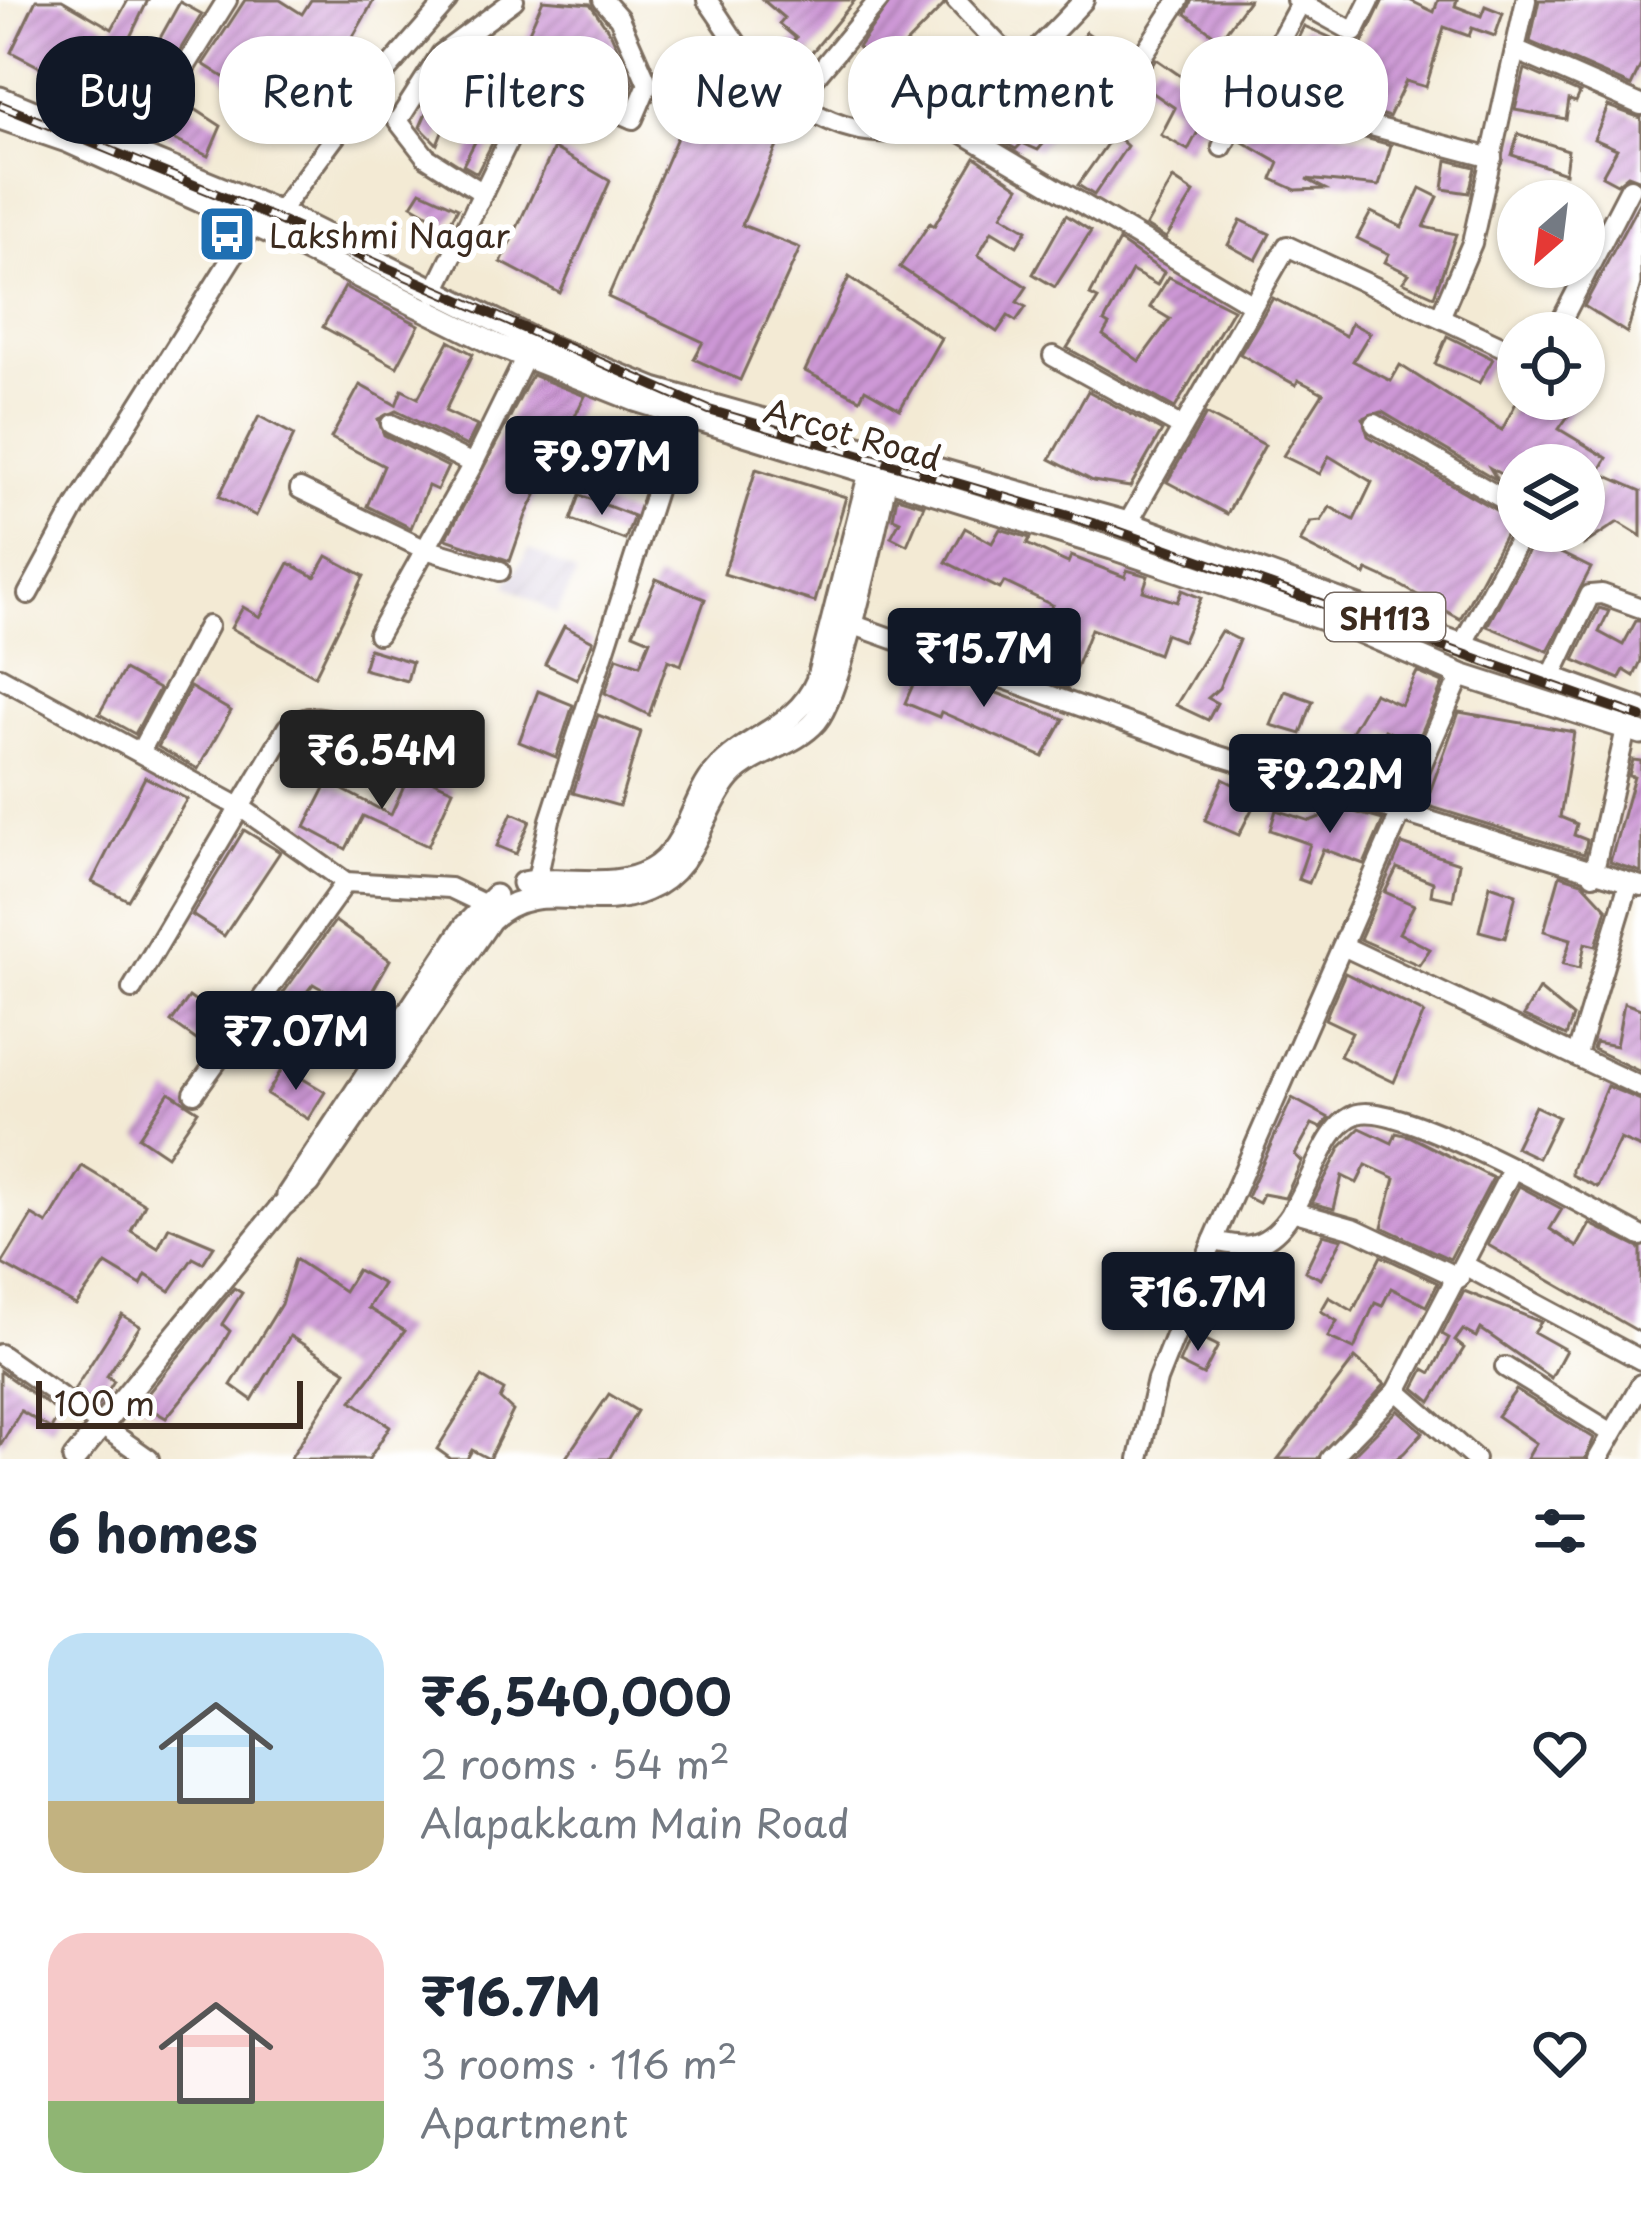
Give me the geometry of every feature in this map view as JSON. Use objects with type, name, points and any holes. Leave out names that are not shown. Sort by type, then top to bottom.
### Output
[{"type":"main road","name":"Arcot Road","points":[[0,98],[279,212],[434,292],[676,397],[881,462],[1361,632],[1461,675],[1634,731]]},
{"type":"main road","name":"Arcot Road","points":[[0,118],[67,141],[253,224],[526,356],[680,416],[1128,524],[1641,710]]},
{"type":"main road","points":[[74,1459],[282,1206],[309,1183],[492,908],[535,888],[640,893],[678,869],[734,772],[819,717],[881,462]]},
{"type":"street","points":[[279,212],[372,87],[448,0]]},
{"type":"street","points":[[482,193],[426,157],[398,121],[441,54],[490,6],[514,0]]},
{"type":"street","points":[[434,292],[541,80],[633,119],[648,84],[620,19],[603,0]]},
{"type":"street","points":[[824,66],[879,0]]},
{"type":"street","points":[[956,0],[990,36]]},
{"type":"street","points":[[1051,36],[1084,0]]},
{"type":"street","points":[[1155,36],[1179,0]]},
{"type":"street","points":[[1282,36],[1298,1],[1354,32],[1370,0]]},
{"type":"street","points":[[1441,315],[1472,243],[1526,0]]},
{"type":"street","points":[[134,149],[216,4]]},
{"type":"street","points":[[718,5],[738,36]]},
{"type":"street","points":[[1515,50],[1641,106]]},
{"type":"street","points":[[1388,130],[1492,158]]},
{"type":"street","points":[[981,144],[1250,303]]},
{"type":"street","points":[[1566,312],[1630,188]]},
{"type":"street","points":[[28,594],[99,469],[253,224]]},
{"type":"street","points":[[1128,524],[1250,303],[1287,246],[1497,343]]},
{"type":"street","points":[[378,634],[473,464],[526,356]]},
{"type":"street","points":[[1053,356],[1182,427]]},
{"type":"street","points":[[535,888],[550,820],[680,416]]},
{"type":"street","points":[[391,424],[473,464]]},
{"type":"street","points":[[1375,424],[1497,496]]},
{"type":"street","points":[[300,489],[422,548],[500,571]]},
{"type":"street","points":[[1462,645],[1512,552]]},
{"type":"street","points":[[1550,679],[1590,595],[1602,594],[1641,608]]},
{"type":"street","points":[[841,621],[1400,816],[1635,884],[1577,1054]]},
{"type":"street","points":[[140,752],[208,626]]},
{"type":"street","points":[[1139,1459],[1157,1380],[1213,1241],[1461,675]]},
{"type":"street","points":[[0,677],[243,809],[346,881],[450,888],[492,908]]},
{"type":"street","points":[[132,988],[243,809],[287,728],[301,716],[362,729]]},
{"type":"street","points":[[1593,875],[1634,731]]},
{"type":"street","points":[[194,1093],[346,881]]},
{"type":"street","points":[[1342,946],[1641,1087]]},
{"type":"street","points":[[1213,1241],[1254,1244],[1292,1211],[1340,1127],[1358,1114],[1384,1113],[1513,1168],[1641,1236]]},
{"type":"street","points":[[1330,1459],[1397,1391],[1513,1168]]},
{"type":"street","points":[[1292,1211],[1355,1229],[1461,1272],[1641,1360]]},
{"type":"street","points":[[0,1354],[148,1459]]},
{"type":"street","points":[[1505,1367],[1612,1433]]},
{"type":"street","points":[[1598,1459],[1641,1384]]},
{"type":"street","points":[[1397,1391],[1475,1459]]},
{"type":"shaded area","points":[[530,549],[577,574],[556,614],[506,585]]},
{"type":"building","points":[[36,0],[62,0],[112,29],[128,0],[148,0],[130,36],[36,36],[36,65],[11,52]]},
{"type":"building","points":[[245,0],[280,0],[302,14],[311,0],[374,0],[353,36],[221,36]]},
{"type":"building","points":[[543,0],[590,4],[612,36],[527,36]]},
{"type":"building","points":[[763,0],[855,0],[824,38],[794,36],[779,24],[784,18]]},
{"type":"building","points":[[892,0],[943,0],[944,5],[914,36],[866,36]]},
{"type":"building","points":[[1192,0],[1249,0],[1222,36],[1186,14]]},
{"type":"building","points":[[1383,0],[1409,0],[1434,12],[1438,0],[1457,0],[1455,6],[1481,16],[1485,6],[1503,13],[1495,36],[1472,28],[1469,36],[1444,27],[1426,87],[1406,81],[1389,117],[1388,36],[1366,36]]},
{"type":"building","points":[[1539,0],[1641,0],[1641,65],[1631,86],[1530,42]]},
{"type":"building","points":[[180,2],[202,14],[189,36],[161,36]]},
{"type":"building","points":[[1304,26],[1327,36],[1299,36]]},
{"type":"building","points":[[219,40],[219,74],[203,64]]},
{"type":"building","points":[[1156,59],[1180,76],[1180,144],[1191,144],[1188,150],[1161,135],[1175,108],[1156,95]]},
{"type":"building","points":[[1525,69],[1580,93],[1576,102],[1569,100],[1566,119],[1515,110]]},
{"type":"building","points":[[1608,106],[1641,118],[1641,180],[1628,175],[1617,184],[1602,176],[1617,149],[1594,139]]},
{"type":"building","points":[[195,109],[219,125],[208,156],[183,144],[195,144]]},
{"type":"building","points":[[1518,134],[1568,150],[1565,173],[1512,155]]},
{"type":"building","points":[[474,144],[492,144],[477,173],[463,165]]},
{"type":"building","points":[[674,144],[778,144],[742,225],[800,248],[740,380],[694,359],[703,342],[608,297]]},
{"type":"building","points":[[1107,144],[1127,146],[1094,195],[1078,185]]},
{"type":"building","points":[[1246,144],[1391,145],[1379,186],[1306,179],[1325,189],[1296,190],[1272,179],[1279,163]]},
{"type":"building","points":[[554,148],[610,181],[560,293],[501,262]]},
{"type":"building","points":[[975,157],[1019,187],[1002,215],[1027,230],[1017,246],[992,231],[978,255],[1027,287],[1017,302],[1026,307],[1016,321],[1008,316],[997,332],[900,267],[930,223],[934,226]]},
{"type":"building","points":[[1447,160],[1475,167],[1469,193],[1443,189]]},
{"type":"building","points":[[1173,179],[1194,193],[1166,238],[1146,226]]},
{"type":"building","points":[[1420,188],[1438,197],[1424,227],[1456,234],[1434,296],[1403,282],[1409,274],[1385,262],[1389,254],[1357,238],[1371,212],[1402,227]]},
{"type":"building","points":[[421,191],[458,208],[448,226],[412,205]]},
{"type":"building","points":[[1641,199],[1641,284],[1627,333],[1605,319],[1605,312],[1584,306],[1594,288],[1605,288],[1605,267]]},
{"type":"building","points":[[1066,215],[1091,231],[1055,287],[1033,274]]},
{"type":"building","points":[[1241,220],[1270,234],[1256,260],[1228,245]]},
{"type":"building","points":[[1119,241],[1164,272],[1157,285],[1132,271],[1104,322],[1109,325],[1103,335],[1139,361],[1170,319],[1150,307],[1169,277],[1233,309],[1175,408],[1067,348],[1098,299],[1090,295]]},
{"type":"building","points":[[849,277],[941,338],[900,409],[865,389],[860,399],[805,371]]},
{"type":"building","points":[[345,287],[419,325],[397,367],[323,327]]},
{"type":"building","points":[[1273,298],[1346,336],[1351,323],[1370,333],[1353,361],[1391,381],[1400,365],[1502,430],[1507,420],[1565,420],[1559,429],[1584,444],[1497,444],[1497,472],[1490,468],[1497,480],[1382,412],[1363,418],[1368,436],[1497,511],[1497,550],[1460,619],[1398,584],[1367,570],[1365,575],[1300,542],[1311,522],[1321,521],[1330,507],[1354,520],[1372,482],[1329,456],[1320,474],[1283,456],[1323,393],[1298,380],[1296,385],[1240,354]]},
{"type":"building","points":[[1447,336],[1493,359],[1479,383],[1435,364]]},
{"type":"building","points":[[449,341],[473,354],[445,411],[477,426],[467,446],[396,411],[378,419],[384,435],[448,467],[437,490],[428,486],[411,528],[367,506],[384,466],[331,438],[360,385],[396,405],[402,390],[418,398]]},
{"type":"building","points":[[532,375],[585,396],[526,515],[510,561],[446,539]]},
{"type":"building","points":[[1088,391],[1162,431],[1130,487],[1093,481],[1050,459]]},
{"type":"building","points":[[1206,414],[1265,445],[1227,514],[1167,482]]},
{"type":"building","points":[[259,416],[294,435],[256,516],[219,496]]},
{"type":"building","points":[[756,469],[846,497],[815,602],[724,574]]},
{"type":"building","points":[[1607,476],[1641,491],[1641,536],[1618,522],[1605,531]]},
{"type":"building","points":[[580,495],[634,516],[625,540],[571,520]]},
{"type":"building","points":[[897,497],[924,505],[907,545],[891,537],[900,521],[893,518]]},
{"type":"building","points":[[965,528],[992,543],[1000,529],[1030,538],[1027,544],[1068,563],[1071,556],[1125,577],[1127,570],[1148,576],[1143,591],[1177,602],[1182,590],[1201,598],[1183,641],[1165,634],[1158,654],[1091,629],[1068,688],[1026,673],[1052,605],[1004,582],[1000,589],[946,562]]},
{"type":"building","points":[[1527,552],[1558,552],[1591,568],[1548,651],[1487,626]]},
{"type":"building","points":[[327,556],[364,576],[315,676],[231,628],[243,607],[260,617],[289,563],[315,577]]},
{"type":"building","points":[[656,579],[705,599],[681,665],[668,660],[649,715],[605,693],[617,657],[640,665],[650,640],[633,633]]},
{"type":"building","points":[[1599,608],[1609,611],[1599,632],[1623,645],[1636,621],[1641,621],[1641,661],[1634,676],[1624,670],[1619,679],[1574,660]]},
{"type":"building","points":[[564,626],[593,641],[577,679],[545,664]]},
{"type":"building","points":[[1221,631],[1239,640],[1219,688],[1208,698],[1217,703],[1208,720],[1176,705]]},
{"type":"building","points":[[369,649],[412,662],[407,681],[363,669]]},
{"type":"building","points":[[922,664],[1064,719],[1043,757],[941,712],[939,717],[905,703]]},
{"type":"building","points":[[124,670],[159,689],[135,734],[99,714]]},
{"type":"building","points":[[1417,672],[1443,683],[1416,745],[1385,730],[1379,743],[1352,730],[1374,693],[1401,705]]},
{"type":"building","points":[[190,687],[231,711],[198,769],[158,747]]},
{"type":"building","points":[[538,691],[573,705],[556,757],[519,742]]},
{"type":"building","points":[[1285,691],[1313,701],[1301,734],[1271,725]]},
{"type":"building","points":[[1459,712],[1574,732],[1560,817],[1577,824],[1574,835],[1587,840],[1584,854],[1425,805]]},
{"type":"building","points":[[598,715],[641,732],[619,806],[573,793]]},
{"type":"building","points":[[322,731],[361,742],[340,786],[293,763],[307,732]]},
{"type":"building","points":[[1633,760],[1641,761],[1641,872],[1610,862],[1634,777],[1629,776]]},
{"type":"building","points":[[411,771],[453,790],[428,846],[363,816],[346,849],[305,827],[328,782],[391,815]]},
{"type":"building","points":[[145,777],[187,799],[128,900],[92,882]]},
{"type":"building","points":[[1223,779],[1258,797],[1239,835],[1205,820]]},
{"type":"building","points":[[1344,809],[1383,820],[1364,864],[1323,849],[1309,883],[1298,879],[1310,844],[1270,830],[1276,810],[1310,821],[1325,815],[1339,819]]},
{"type":"building","points":[[512,813],[530,821],[516,854],[497,846]]},
{"type":"building","points":[[244,830],[280,852],[224,936],[192,915]]},
{"type":"building","points":[[1402,844],[1459,863],[1453,900],[1431,895],[1433,882],[1397,868],[1385,892],[1414,905],[1399,933],[1430,949],[1419,965],[1360,939]]},
{"type":"building","points":[[1560,875],[1582,882],[1607,909],[1596,946],[1585,943],[1580,968],[1563,964],[1571,939],[1544,931]]},
{"type":"building","points":[[1490,885],[1516,894],[1505,938],[1479,931]]},
{"type":"building","points":[[335,921],[390,960],[338,1051],[313,1037],[334,996],[313,984],[290,1014],[309,1027],[285,1063],[250,1039]]},
{"type":"building","points":[[1345,973],[1424,1013],[1394,1082],[1340,1056],[1352,1032],[1325,1019]]},
{"type":"building","points":[[1539,989],[1573,1017],[1566,1036],[1523,1016]]},
{"type":"building","points":[[189,997],[227,1024],[209,1049],[171,1022]]},
{"type":"building","points":[[1624,1003],[1641,1009],[1641,1072],[1593,1049],[1595,1042],[1616,1046]]},
{"type":"building","points":[[283,1067],[325,1092],[308,1119],[267,1094]]},
{"type":"building","points":[[1607,1086],[1641,1100],[1641,1148],[1620,1139],[1597,1187],[1572,1175],[1572,1169]]},
{"type":"building","points":[[169,1092],[198,1111],[167,1156],[139,1137]]},
{"type":"building","points":[[1292,1098],[1329,1118],[1321,1128],[1312,1124],[1295,1155],[1302,1161],[1285,1198],[1263,1194],[1259,1203],[1247,1197]]},
{"type":"building","points":[[1535,1106],[1558,1117],[1538,1158],[1515,1147]]},
{"type":"building","points":[[1360,1128],[1392,1143],[1396,1133],[1409,1136],[1493,1178],[1450,1259],[1382,1227],[1395,1178],[1366,1165],[1357,1183],[1342,1176],[1334,1209],[1312,1203],[1341,1147]]},
{"type":"building","points":[[82,1166],[145,1204],[131,1231],[158,1248],[169,1227],[214,1246],[203,1263],[193,1258],[170,1291],[146,1275],[141,1285],[106,1264],[76,1305],[2,1264],[32,1215],[47,1224]]},
{"type":"building","points":[[1519,1186],[1562,1209],[1550,1229],[1577,1247],[1590,1224],[1641,1249],[1641,1333],[1488,1245]]},
{"type":"building","points":[[1323,1234],[1342,1239],[1321,1279],[1305,1271]]},
{"type":"building","points":[[1381,1256],[1438,1283],[1426,1306],[1391,1288],[1382,1306],[1375,1303],[1354,1349],[1328,1337],[1337,1321],[1321,1311],[1329,1297],[1353,1311]]},
{"type":"building","points":[[295,1259],[344,1291],[357,1270],[383,1284],[368,1308],[405,1331],[352,1401],[390,1426],[369,1459],[290,1459],[346,1371],[290,1336],[252,1400],[231,1385],[281,1304]]},
{"type":"building","points":[[234,1288],[242,1293],[222,1324],[230,1331],[212,1362],[166,1418],[140,1403]]},
{"type":"building","points":[[1464,1291],[1541,1322],[1534,1332],[1566,1350],[1551,1378],[1481,1329],[1477,1337],[1463,1330],[1455,1341],[1464,1348],[1431,1402],[1414,1388],[1424,1369],[1431,1373],[1449,1338],[1442,1334]]},
{"type":"building","points":[[122,1315],[140,1326],[107,1376],[114,1381],[98,1406],[74,1390]]},
{"type":"building","points":[[1192,1333],[1218,1346],[1203,1375],[1179,1363]]},
{"type":"building","points":[[1355,1358],[1385,1384],[1317,1459],[1278,1459]]},
{"type":"building","points":[[0,1371],[60,1413],[51,1429],[21,1411],[0,1446]]},
{"type":"building","points":[[482,1377],[504,1390],[500,1399],[513,1411],[489,1459],[472,1450],[467,1459],[451,1459],[437,1449]]},
{"type":"building","points":[[1516,1390],[1594,1438],[1585,1459],[1527,1459],[1536,1443],[1497,1416]]},
{"type":"building","points":[[609,1394],[637,1411],[609,1459],[565,1459]]},
{"type":"building","points":[[1398,1410],[1423,1432],[1404,1453],[1396,1459],[1349,1459]]},
{"type":"railway","points":[[0,105],[265,214],[709,410],[1106,527],[1641,717]]},
{"type":"place","name":"Lakshmi Nagar","points":[[227,234]]}]
